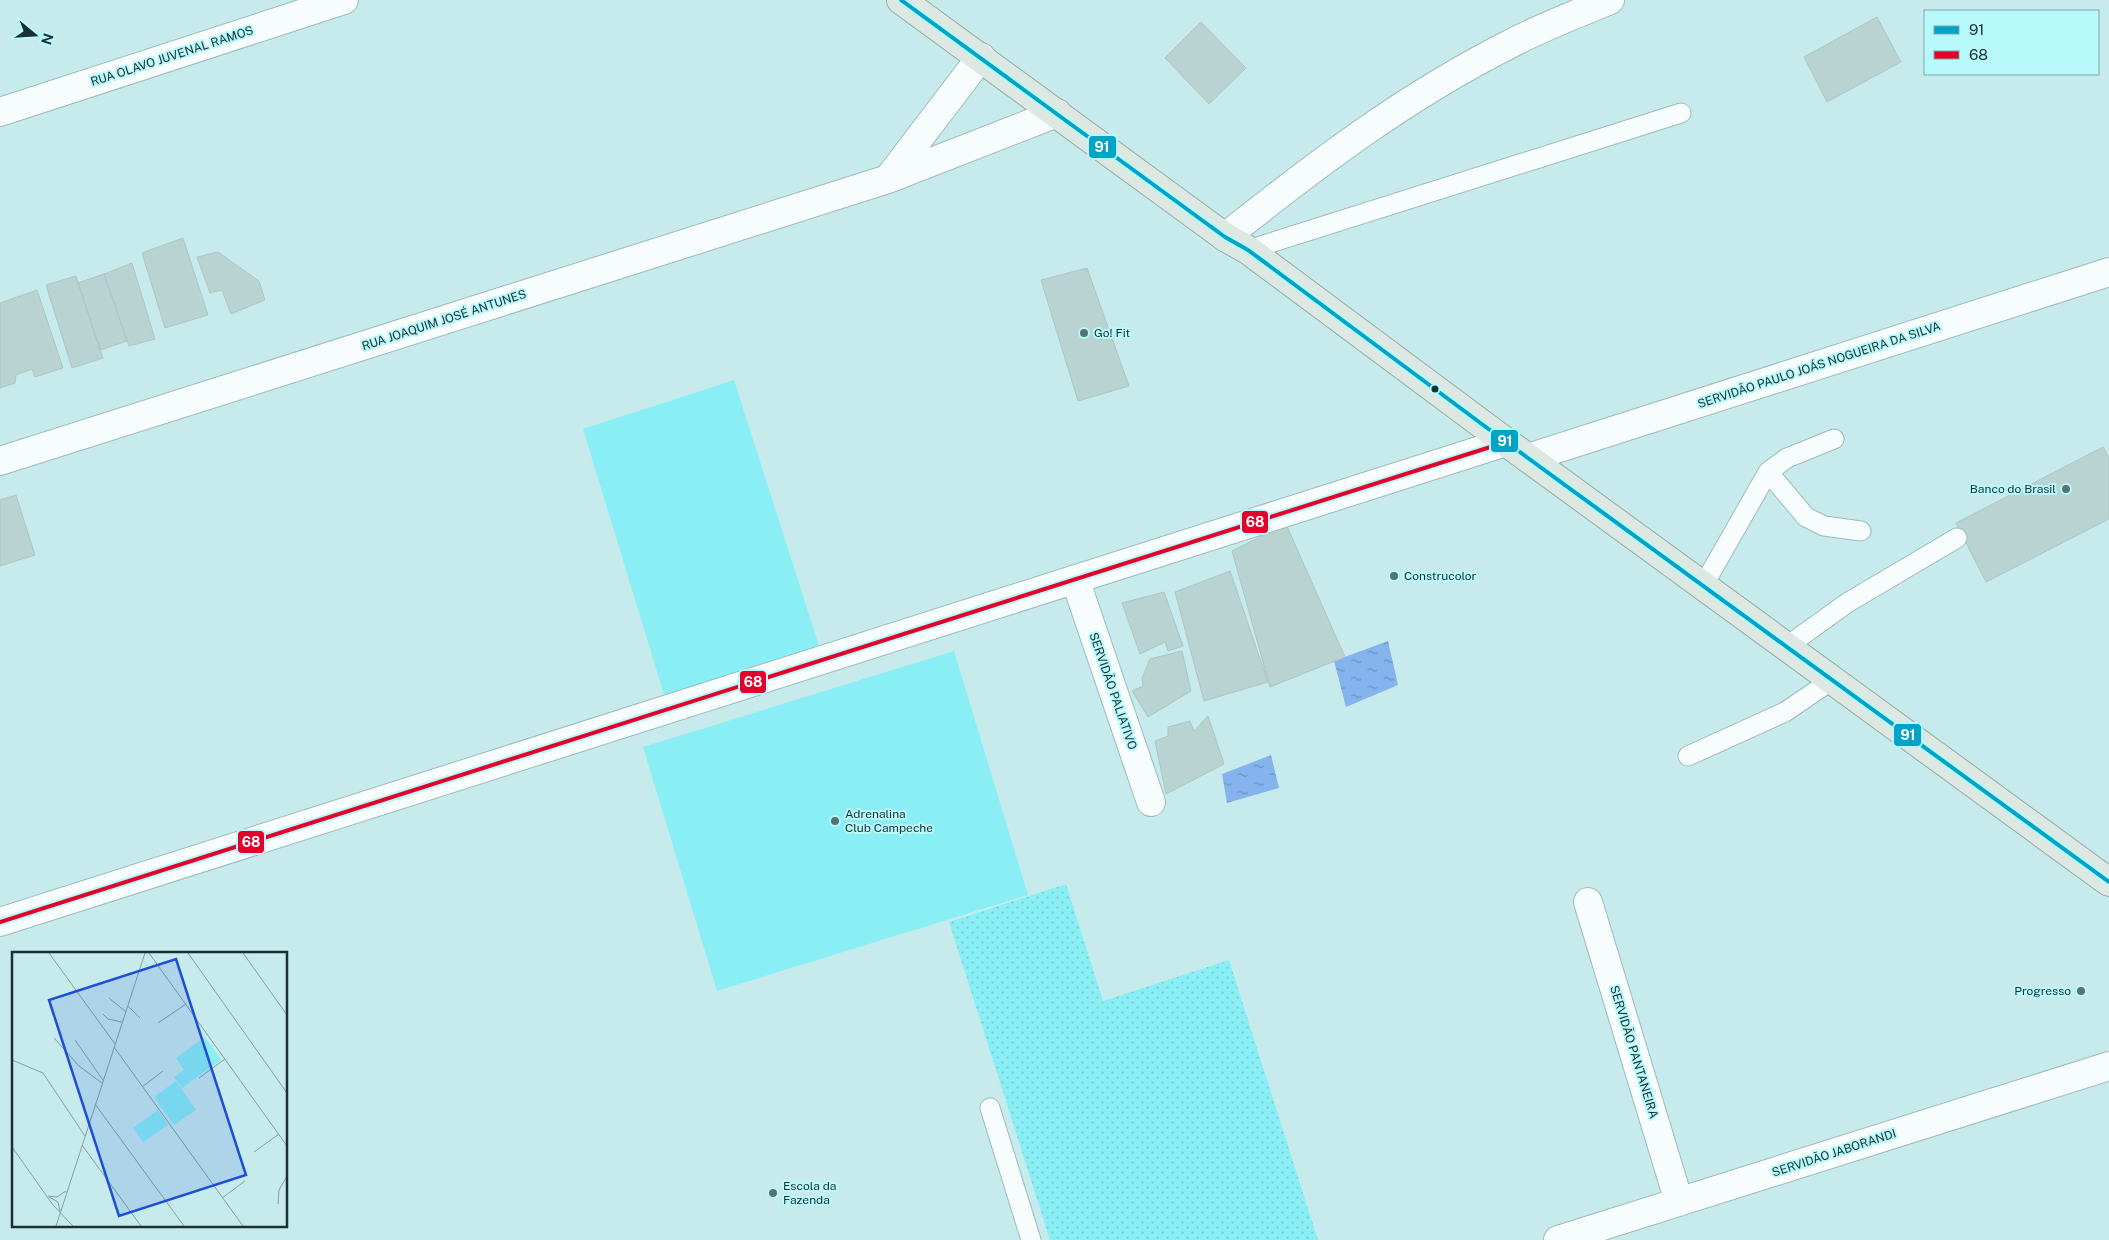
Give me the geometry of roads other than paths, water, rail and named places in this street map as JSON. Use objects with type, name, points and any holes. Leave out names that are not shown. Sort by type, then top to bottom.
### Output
[{"type":"main road","points":[[900,0],[1225,237],[1248,250],[1506,442],[2109,882]]},
{"type":"street","name":"RUA OLAVO JUVENAL RAMOS","points":[[0,112],[344,0]]},
{"type":"street","points":[[1225,237],[1339,148],[1380,119],[1443,80],[1511,43],[1610,0]]},
{"type":"street","points":[[888,179],[980,57]]},
{"type":"street","name":"RUA JOAQUIM JOSÉ ANTUNES","points":[[0,461],[888,179],[1057,113]]},
{"type":"street","name":"SERVIDÃO PAULO JOÁS NOGUEIRA DA SILVA","points":[[1528,458],[2109,272]]},
{"type":"street","points":[[0,922],[1506,442]]},
{"type":"street","name":"SERVIDÃO PALIATIVO","points":[[1075,579],[1150,802]]},
{"type":"street","name":"SERVIDÃO PANTANEIRA","points":[[1588,902],[1680,1202]]},
{"type":"street","name":"SERVIDÃO JABORANDI","points":[[1558,1240],[2109,1066]]},
{"type":"lane","points":[[1248,250],[1681,113]]},
{"type":"lane","points":[[1703,586],[1768,472],[1787,458],[1834,439]]},
{"type":"lane","points":[[1768,472],[1806,517],[1824,526],[1861,530]]},
{"type":"lane","points":[[1786,647],[1846,603],[1958,538]]},
{"type":"lane","points":[[1688,756],[1785,712],[1832,680]]},
{"type":"lane","points":[[990,1108],[1031,1240]]},
{"type":"water","points":[[1388,641],[1398,685],[1346,707],[1334,661]]},
{"type":"water","points":[[1271,755],[1279,788],[1227,803],[1222,774]]},
{"type":"place","name":"Go! Fit","points":[[1084,333]]},
{"type":"place","name":"Banco do Brasil","points":[[2066,489]]},
{"type":"place","name":"Construcolor","points":[[1394,576]]},
{"type":"place","name":"Adrenalina Club Campeche","points":[[835,821]]},
{"type":"place","name":"Progresso","points":[[2081,991]]},
{"type":"place","name":"Escola da Fazenda","points":[[773,1193]]}]
